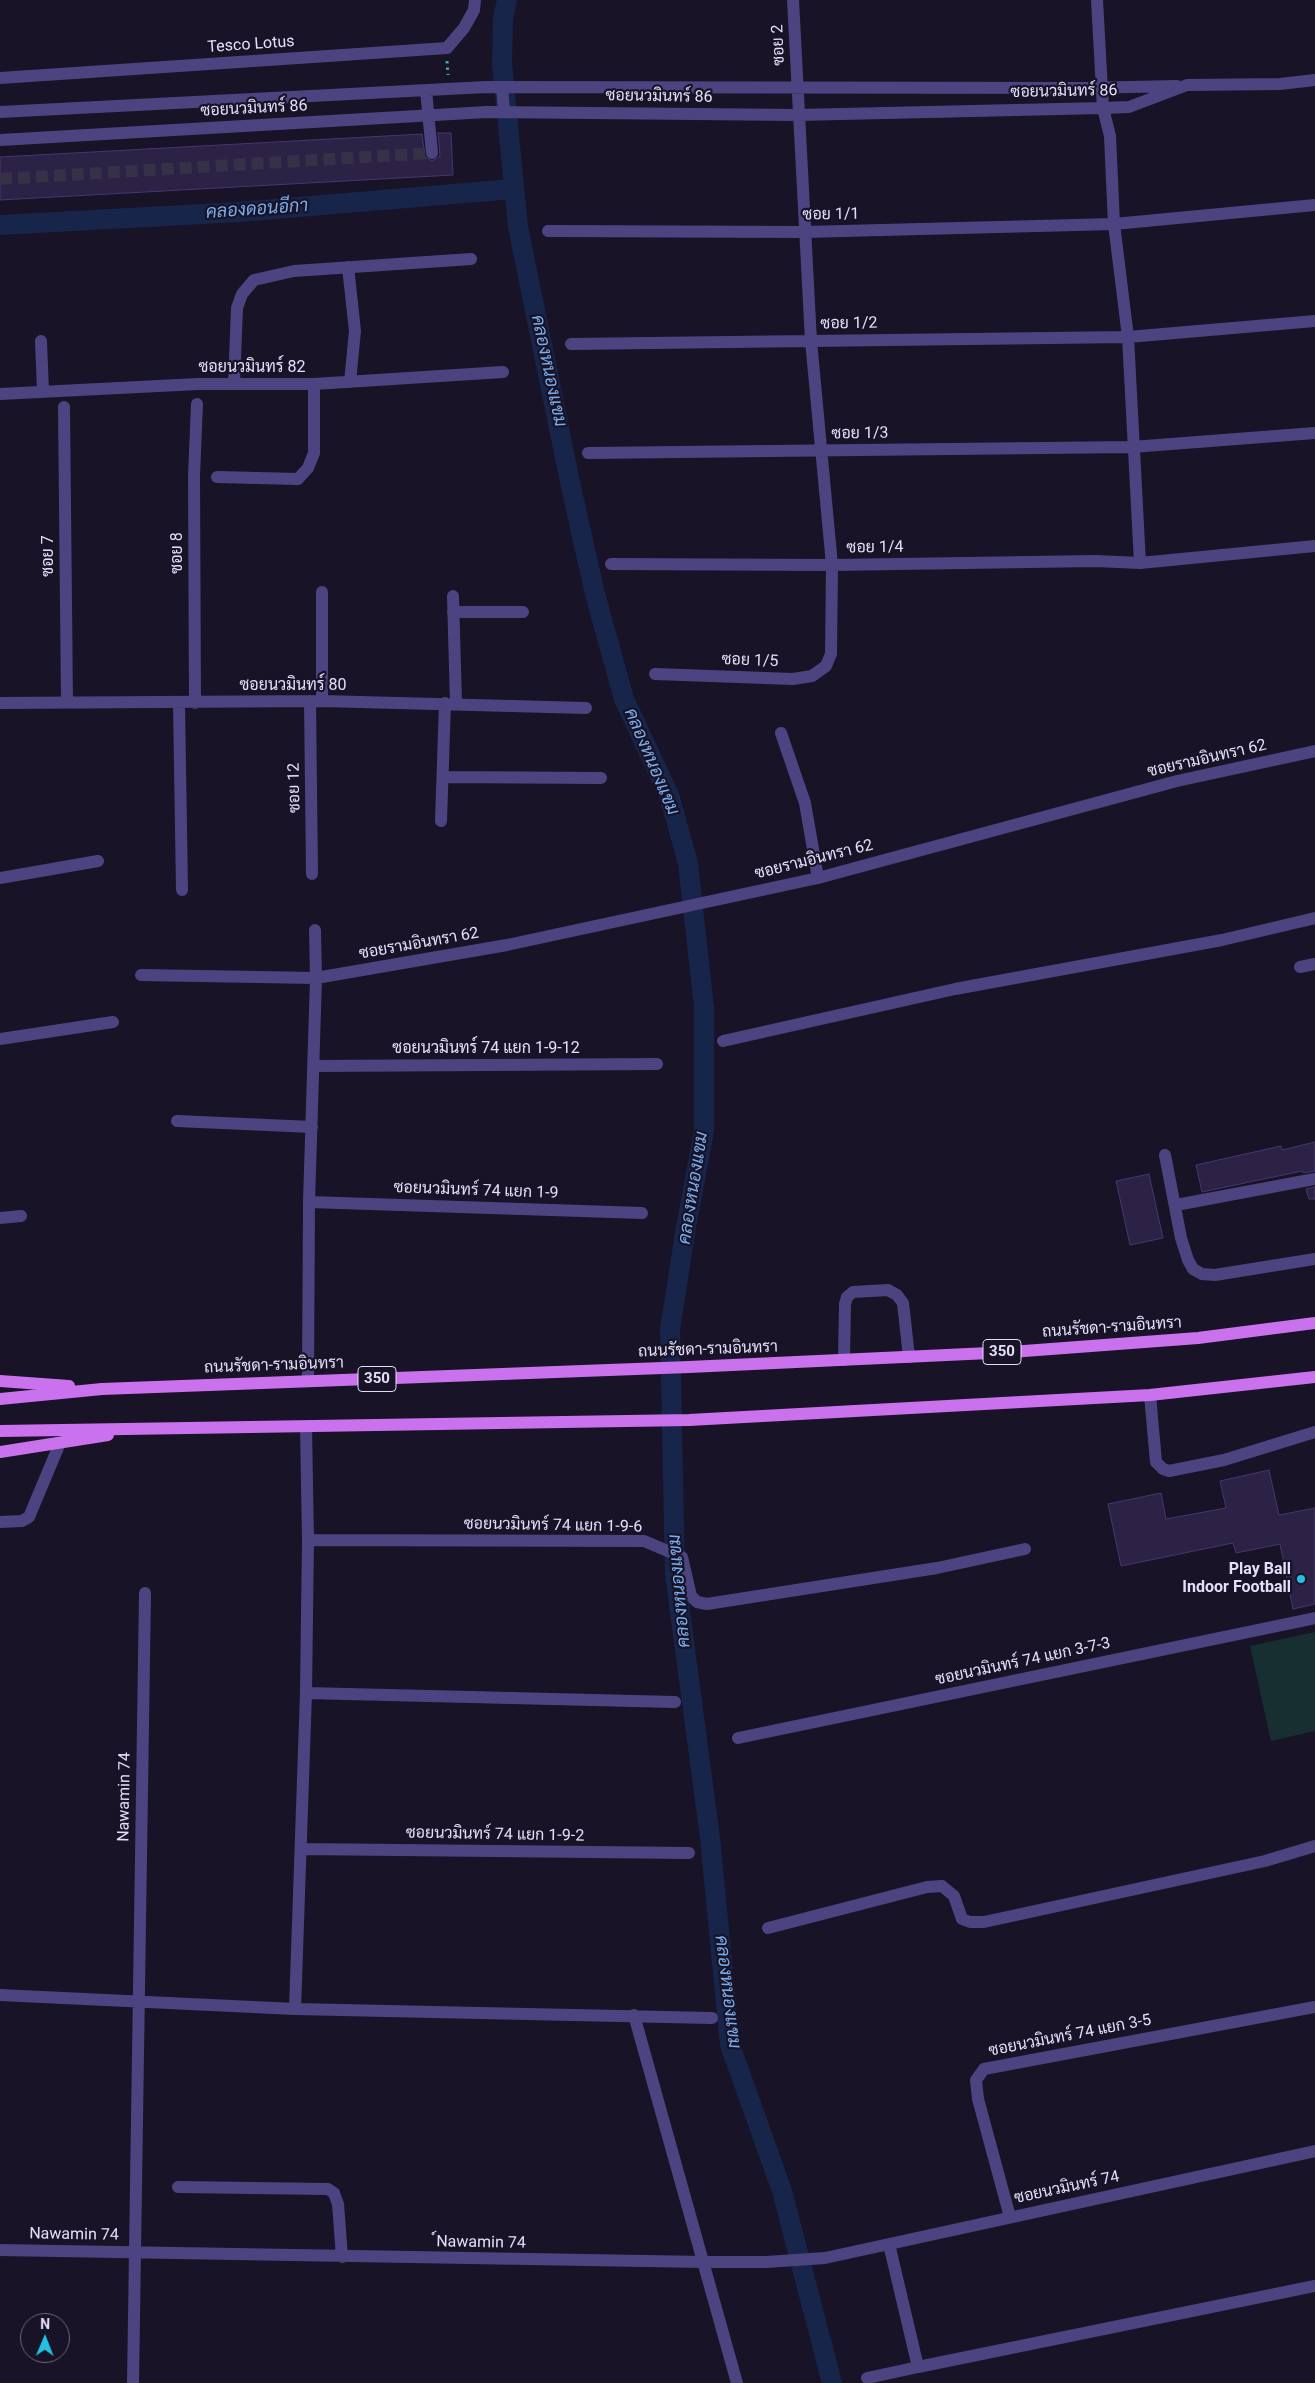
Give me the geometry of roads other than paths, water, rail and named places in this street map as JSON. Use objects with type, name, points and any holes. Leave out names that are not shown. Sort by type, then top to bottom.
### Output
[{"type":"main road","name":"ถนนรัชดา-รามอินทรา","points":[[0,1399],[102,1389],[909,1357],[1198,1338],[1315,1323]]},
{"type":"main road","points":[[0,1431],[689,1420],[1150,1394],[1315,1377]]},
{"type":"main road","name":"ถนนรัชดา-รามอินทรา","points":[[0,1381],[102,1389]]},
{"type":"main road","points":[[0,1452],[60,1444],[150,1428]]},
{"type":"street","name":"Tesco Lotus","points":[[0,78],[447,48],[464,28],[474,10],[475,0]]},
{"type":"street","name":"ซอย 2","points":[[793,0],[796,88],[811,341],[823,451],[832,565],[831,654]]},
{"type":"street","points":[[1097,0],[1103,108],[1110,136],[1114,224],[1128,337],[1132,447],[1140,563]]},
{"type":"street","name":"ซอยนวมินทร์ 86","points":[[0,112],[486,87],[1102,87],[1280,84],[1315,80]]},
{"type":"street","name":"ซอยนวมินทร์ 86","points":[[0,140],[487,112],[798,115],[1103,108],[1129,106],[1187,86]]},
{"type":"street","points":[[502,87],[504,112]]},
{"type":"street","points":[[426,90],[432,153]]},
{"type":"street","name":"ซอย 1/1","points":[[548,231],[805,232],[1114,224],[1315,205]]},
{"type":"street","points":[[234,384],[237,308],[242,294],[254,280],[294,271],[471,259]]},
{"type":"street","points":[[348,267],[355,331],[350,382]]},
{"type":"street","name":"ซอย 1/2","points":[[571,344],[1128,337],[1315,321]]},
{"type":"street","points":[[41,341],[42,392]]},
{"type":"street","name":"ซอยนวมินทร์ 82","points":[[0,394],[234,384],[314,384],[503,372]]},
{"type":"street","points":[[217,477],[298,479],[308,468],[314,453],[314,384]]},
{"type":"street","name":"ซอย 8","points":[[195,703],[194,476],[197,404]]},
{"type":"street","name":"ซอย 7","points":[[64,408],[66,703]]},
{"type":"street","name":"ซอย 1/3","points":[[588,453],[1132,447],[1315,432]]},
{"type":"street","name":"ซอย 1/4","points":[[611,564],[832,565],[1096,561],[1140,563],[1315,546]]},
{"type":"street","name":"ซอย 12","points":[[312,874],[316,701],[322,592]]},
{"type":"street","points":[[441,821],[450,704],[452,596]]},
{"type":"street","points":[[453,612],[523,612]]},
{"type":"street","name":"ซอย 1/5","points":[[655,674],[793,679],[812,676],[826,666],[831,654]]},
{"type":"street","name":"ซอยนวมินทร์ 80","points":[[0,703],[179,704],[316,701],[586,708]]},
{"type":"street","points":[[179,704],[182,890]]},
{"type":"street","points":[[781,733],[804,803],[818,878]]},
{"type":"street","name":"ซอยรามอินทรา 62","points":[[141,975],[316,978],[507,945],[818,878],[1177,781],[1315,751]]},
{"type":"street","points":[[443,777],[601,778]]},
{"type":"street","points":[[0,878],[98,861]]},
{"type":"street","points":[[723,1041],[955,989],[1222,940],[1315,918]]},
{"type":"street","points":[[308,1381],[309,1202],[316,978],[315,930]]},
{"type":"street","points":[[1300,967],[1315,964]]},
{"type":"street","points":[[0,1038],[113,1022]]},
{"type":"street","name":"ซอยนวมินทร์ 74 แยก 1-9-12","points":[[314,1066],[657,1064]]},
{"type":"street","points":[[177,1121],[312,1126]]},
{"type":"street","points":[[1165,1155],[1181,1238],[1193,1269],[1202,1274],[1215,1275],[1315,1259]]},
{"type":"street","points":[[1176,1205],[1315,1179]]},
{"type":"street","name":"ซอยนวมินทร์ 74 แยก 1-9","points":[[309,1202],[642,1213]]},
{"type":"street","points":[[0,1218],[21,1216]]},
{"type":"street","points":[[844,1360],[845,1304],[853,1292],[888,1290],[897,1295],[903,1303],[909,1357]]},
{"type":"street","points":[[1150,1394],[1156,1462],[1158,1466],[1169,1471],[1224,1460],[1315,1432]]},
{"type":"street","points":[[295,2009],[306,1693],[308,1540],[306,1427]]},
{"type":"street","points":[[0,1522],[22,1521],[29,1518],[60,1444]]},
{"type":"street","name":"ซอยนวมินทร์ 74 แยก 1-9-6","points":[[308,1540],[644,1541],[682,1556],[691,1596],[696,1602],[707,1604],[937,1568],[1025,1549]]},
{"type":"street","name":"Nawamin 74","points":[[0,2250],[137,2252],[137,2002],[145,1593]]},
{"type":"street","name":"ซอยนวมินทร์ 74 แยก 3-7-3","points":[[738,1738],[1315,1618]]},
{"type":"street","points":[[306,1693],[675,1702]]},
{"type":"street","points":[[768,1928],[927,1887],[942,1886],[954,1896],[962,1919],[970,1922],[984,1922],[1265,1861],[1315,1846]]},
{"type":"street","name":"ซอยนวมินทร์ 74 แยก 1-9-2","points":[[301,1850],[689,1853]]},
{"type":"street","points":[[0,1995],[295,2009],[712,2018]]},
{"type":"street","name":"ซอยนวมินทร์ 74 แยก 3-5","points":[[1010,2217],[978,2098],[976,2080],[984,2069],[1315,2006]]},
{"type":"street","points":[[634,2015],[737,2383]]},
{"type":"street","name":"ซอยนวมินทร์ 74","points":[[825,2258],[1315,2151]]},
{"type":"street","points":[[178,2187],[328,2189],[334,2193],[338,2204],[342,2257]]},
{"type":"street","points":[[889,2244],[918,2367]]},
{"type":"street","points":[[133,2383],[137,2252]]},
{"type":"street","name":"์Nawamin 74","points":[[137,2252],[704,2262],[766,2262],[825,2258]]},
{"type":"street","points":[[867,2378],[1315,2286]]},
{"type":"waterway","name":"คลองหนองแขม","points":[[507,0],[503,18],[502,64],[518,227],[571,487],[595,594],[624,699],[669,795],[688,863],[704,1007],[704,1131],[670,1329],[675,1574],[710,1838],[730,2045],[782,2191],[832,2383]]},
{"type":"waterway","name":"คลองดอนอีกา","points":[[0,225],[239,212],[513,189]]},
{"type":"tunnel","points":[[0,179],[432,153]]},
{"type":"place","name":"Play Ball Indoor Football","points":[[1301,1579]]}]
